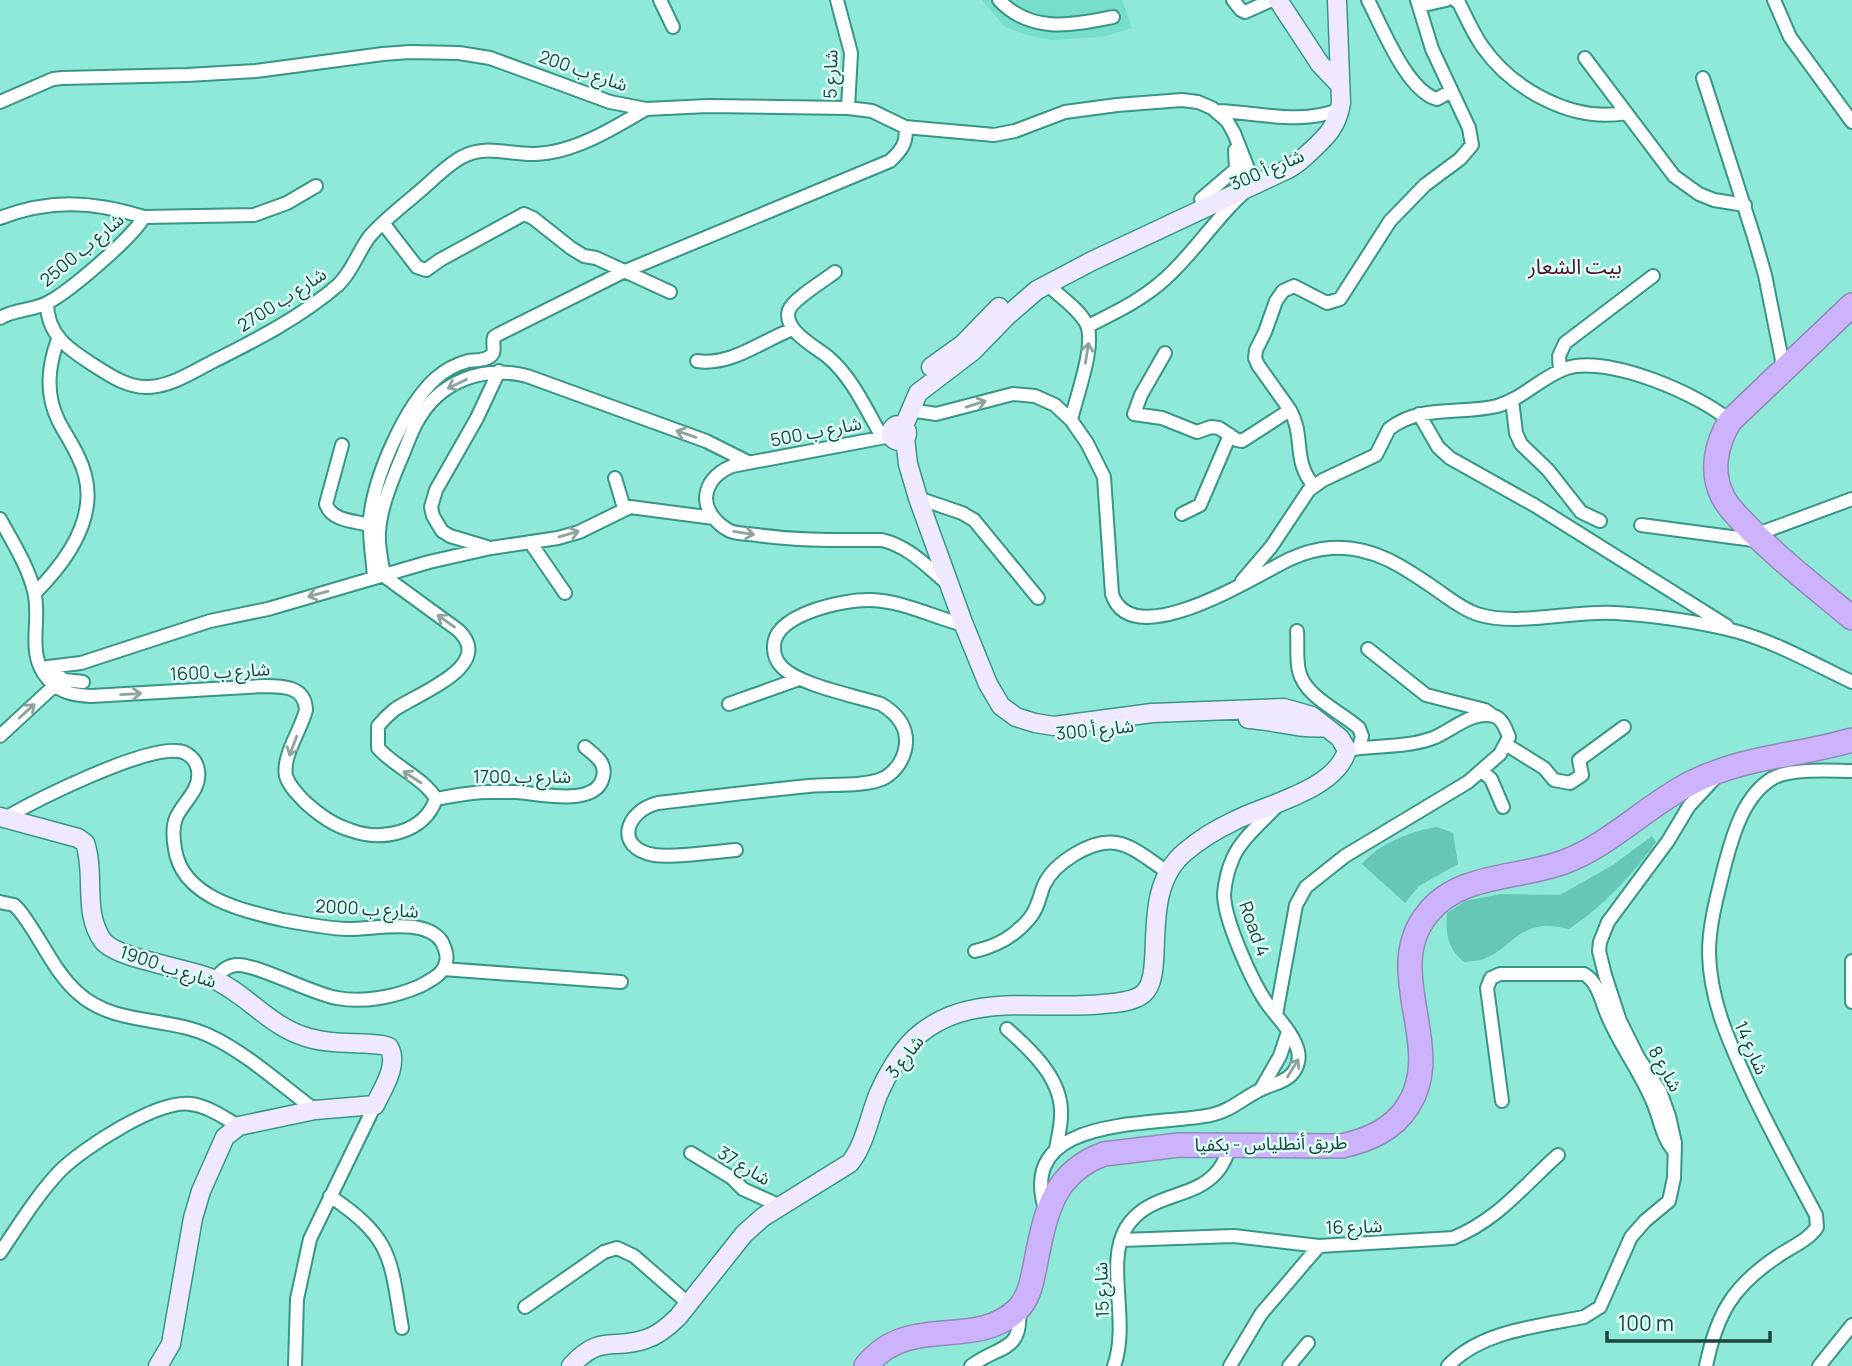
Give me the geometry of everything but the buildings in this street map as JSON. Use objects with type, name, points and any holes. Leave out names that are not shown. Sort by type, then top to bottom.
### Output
[{"type":"highway","points":[[1852,305],[1730,421],[1717,452],[1718,484],[1728,505],[1758,538],[1852,618]]},
{"type":"highway","name":"طريق أنطلياس - بكفيا","points":[[1019,1308],[1027,1298],[1046,1212],[1055,1193],[1066,1178],[1092,1158],[1104,1154],[1179,1145],[1342,1146],[1363,1141],[1399,1118],[1412,1100],[1420,1077],[1422,1051],[1409,968],[1416,932],[1428,912],[1438,902],[1464,886],[1548,867],[1576,857],[1614,835],[1674,793],[1724,769],[1766,757],[1852,740]]},
{"type":"highway","points":[[866,1366],[878,1352],[891,1343],[911,1336],[992,1325],[1019,1308]]},
{"type":"street","points":[[660,0],[673,27]]},
{"type":"street","name":"شارع 5","points":[[838,0],[851,53],[848,108]]},
{"type":"street","points":[[999,0],[1014,13],[1031,22],[1048,25],[1088,23],[1113,17]]},
{"type":"street","points":[[1233,0],[1245,12],[1272,0]]},
{"type":"street","points":[[1278,0],[1320,64],[1340,85]]},
{"type":"street","points":[[1337,0],[1342,95],[1340,109]]},
{"type":"street","points":[[1368,0],[1413,82],[1427,96],[1437,99],[1451,91]]},
{"type":"street","points":[[1314,486],[1307,479],[1299,457],[1298,427],[1290,410],[1258,365],[1256,350],[1276,301],[1283,291],[1292,286],[1327,303],[1340,299],[1390,221],[1424,185],[1460,159],[1469,149],[1472,141],[1469,128],[1432,48],[1418,3],[1446,0]]},
{"type":"street","points":[[1455,0],[1480,44],[1494,62],[1529,89],[1566,108],[1607,115],[1626,113]]},
{"type":"street","points":[[1774,0],[1790,37],[1852,122]]},
{"type":"street","name":"شارع ب 200","points":[[0,102],[53,79],[242,72],[417,52],[459,53],[490,58],[610,102],[646,109],[708,106],[848,108],[872,111],[905,127],[999,134],[1022,129],[1065,112],[1172,99],[1198,102],[1217,111],[1291,118],[1322,116],[1340,109]]},
{"type":"street","points":[[1585,58],[1674,176],[1686,186],[1714,200],[1745,205]]},
{"type":"street","points":[[1703,78],[1765,275],[1784,371]]},
{"type":"street","name":"شارع ب 2700","points":[[58,339],[113,378],[139,386],[160,385],[183,377],[270,332],[323,296],[346,276],[365,244],[383,223],[453,163],[469,153],[485,150],[535,154],[564,149],[618,126],[646,109]]},
{"type":"street","name":"شارع أ 300","points":[[1340,109],[1328,136],[1298,164],[1201,199],[1044,280],[1029,296],[989,326],[973,351],[931,374],[898,430],[901,473],[913,496],[987,702],[1002,721],[1020,732],[1056,736],[1080,728],[1146,724],[1214,715],[1268,719],[1305,727],[1326,727],[1353,749]]},
{"type":"street","points":[[1088,326],[1124,309],[1158,285],[1253,180],[1230,126],[1217,111]]},
{"type":"street","points":[[1201,199],[1236,169],[1237,160],[1230,126]]},
{"type":"street","points":[[379,577],[380,500],[396,435],[406,415],[435,379],[467,362],[489,357],[493,353],[494,337],[623,272],[890,162],[907,137],[905,127]]},
{"type":"street","name":"شارع أ 300","points":[[1044,280],[1091,261],[1253,180]]},
{"type":"street","name":"شارع ب 2500","points":[[0,218],[32,207],[51,204],[95,205],[144,216],[254,215],[287,203],[316,186]]},
{"type":"street","points":[[383,223],[420,270],[426,270],[524,214],[584,256],[596,258],[670,292]]},
{"type":"street","name":"شارع ب 2500","points":[[0,318],[15,310],[47,303],[62,294],[131,235],[144,216]]},
{"type":"street","points":[[835,272],[791,306],[788,317],[793,329],[831,360],[898,430]]},
{"type":"street","points":[[1560,371],[1559,356],[1565,343],[1653,276]]},
{"type":"street","points":[[1044,280],[1088,326],[1087,354],[1071,419],[1104,477],[1112,594],[1115,603],[1128,613],[1152,617],[1203,604],[1303,553],[1344,547],[1370,552],[1397,563],[1457,604],[1486,617],[1506,619],[1613,613],[1737,631]]},
{"type":"street","points":[[35,593],[57,571],[74,545],[81,528],[88,494],[85,472],[58,421],[50,394],[49,368],[58,339],[47,312],[47,303]]},
{"type":"street","points":[[697,361],[713,363],[726,360],[793,329]]},
{"type":"street","points":[[1164,353],[1133,414],[1162,418],[1197,432],[1214,427],[1237,440],[1244,440],[1290,410]]},
{"type":"street","points":[[1229,593],[1271,547],[1314,486],[1371,458],[1379,450],[1388,429],[1419,415],[1445,409],[1494,407],[1512,400],[1560,371],[1575,366],[1594,366],[1626,371],[1692,396],[1713,407],[1730,421]]},
{"type":"street","points":[[491,548],[450,536],[437,524],[432,507],[436,490],[477,418],[499,371]]},
{"type":"street","points":[[436,799],[427,786],[391,762],[378,748],[378,726],[394,710],[449,678],[467,659],[469,648],[465,637],[458,630],[379,577],[370,525],[417,422],[438,395],[456,383],[483,373],[499,371],[527,376],[706,441],[748,462]]},
{"type":"street","name":"شارع ب 500","points":[[713,518],[706,497],[716,475],[723,469],[748,462],[898,430],[936,414],[1013,394],[1035,396],[1055,405],[1071,419]]},
{"type":"street","points":[[1512,400],[1516,433],[1521,444],[1548,470],[1581,512],[1600,521]]},
{"type":"street","points":[[1419,415],[1438,447],[1450,458],[1534,505],[1737,631],[1852,682]]},
{"type":"street","points":[[1182,514],[1200,505],[1230,435]]},
{"type":"street","points":[[342,445],[326,504],[328,511],[334,516],[370,525]]},
{"type":"street","points":[[615,478],[624,508]]},
{"type":"street","points":[[913,496],[962,513],[974,520],[1038,598]]},
{"type":"street","points":[[1641,525],[1758,538],[1852,499]]},
{"type":"street","points":[[48,667],[70,666],[210,621],[268,609],[429,562],[579,532],[630,507],[713,518],[732,531],[781,539],[882,540],[907,548],[942,579]]},
{"type":"street","points":[[0,519],[35,593],[36,659],[42,673],[54,686],[0,736]]},
{"type":"street","points":[[530,542],[565,593]]},
{"type":"street","points":[[736,850],[650,854],[635,846],[627,834],[627,828],[641,810],[658,803],[874,781],[892,772],[904,755],[906,735],[898,716],[890,709],[799,679],[782,667],[774,651],[776,634],[781,626],[796,618],[841,603],[869,600],[886,601],[959,624]]},
{"type":"street","points":[[1689,623],[1694,614],[1692,605]]},
{"type":"street","points":[[35,630],[48,667],[64,680],[83,682]]},
{"type":"street","points":[[1280,804],[1335,771],[1362,736],[1359,728],[1314,694],[1302,680],[1298,668],[1297,631]]},
{"type":"street","points":[[1276,1015],[1294,914],[1300,895],[1306,887],[1345,856],[1452,793],[1482,771],[1509,739],[1499,719],[1485,710],[1426,695],[1368,649]]},
{"type":"street","points":[[91,696],[83,682],[85,669],[95,658]]},
{"type":"street","points":[[729,704],[799,679]]},
{"type":"street","name":"شارع ب 1600","points":[[54,686],[74,695],[91,696],[283,686],[302,695],[306,710],[289,753],[287,779],[316,812],[352,831],[381,835],[413,827],[425,818],[436,799]]},
{"type":"street","points":[[1353,749],[1427,740],[1467,720],[1492,715]]},
{"type":"street","points":[[1507,744],[1544,768],[1554,780],[1570,782],[1582,775],[1579,760],[1624,727]]},
{"type":"street","name":"شارع ب 1700","points":[[436,799],[476,792],[518,792],[546,797],[591,792],[599,787],[604,771],[602,762],[584,747]]},
{"type":"street","name":"شارع ب 2000","points":[[2,818],[32,802],[134,759],[155,752],[180,751],[194,761],[198,770],[193,792],[173,828],[184,877],[194,886],[232,904],[282,919],[345,929],[398,926],[427,929],[444,945],[447,960],[443,969]]},
{"type":"street","name":"شارع 8","points":[[1448,1366],[1457,1357],[1503,1334],[1584,1317],[1600,1307],[1631,1237],[1669,1200],[1674,1178],[1673,1131],[1666,1106],[1627,1036],[1614,1006],[1599,951],[1600,942],[1608,922],[1668,841],[1689,806],[1724,769]]},
{"type":"street","points":[[1482,771],[1490,779],[1503,807]]},
{"type":"street","name":"شارع 14","points":[[1706,1366],[1720,1320],[1738,1289],[1765,1265],[1814,1231],[1817,1224],[1816,1216],[1776,1142],[1717,1013],[1709,950],[1726,862],[1743,813],[1756,794],[1773,778],[1801,772],[1852,771]]},
{"type":"street","name":"شارع 3","points":[[571,1366],[588,1349],[597,1345],[647,1339],[658,1333],[678,1317],[744,1234],[763,1217],[850,1163],[858,1153],[879,1094],[891,1070],[914,1039],[930,1027],[951,1014],[982,1006],[1087,1006],[1142,996],[1151,984],[1157,903],[1168,872],[1183,853],[1195,844],[1235,820],[1280,804]]},
{"type":"street","name":"Road 4","points":[[1261,1089],[1282,1081],[1297,1067],[1298,1049],[1265,1000],[1233,933],[1224,895],[1233,856],[1280,804]]},
{"type":"street","name":"شارع ب 1900","points":[[2,818],[78,838],[85,843],[93,920],[105,944],[121,953],[215,980],[286,1028],[303,1036],[324,1041],[379,1044],[389,1048],[393,1062],[375,1105]]},
{"type":"street","points":[[975,951],[995,946],[1013,935],[1031,917],[1051,874],[1087,849],[1116,843],[1132,849],[1168,872]]},
{"type":"street","points":[[0,902],[14,905],[19,910],[56,966],[87,1000],[120,1015],[210,1036],[247,1059],[315,1111]]},
{"type":"street","points":[[1852,961],[1852,1002]]},
{"type":"street","points":[[215,980],[228,968],[244,965],[321,994],[358,999],[383,998],[411,990],[433,979],[443,969],[621,982]]},
{"type":"street","points":[[1502,1101],[1488,988],[1490,978],[1500,974],[1584,974],[1593,982],[1615,1031],[1648,1091],[1665,1140],[1673,1150]]},
{"type":"street","points":[[1007,1029],[1029,1050],[1054,1083],[1060,1100],[1062,1114],[1056,1149],[1046,1163],[1041,1179],[1040,1193],[1046,1212]]},
{"type":"street","points":[[1056,1149],[1093,1129],[1213,1115],[1244,1101],[1261,1089],[1280,1056],[1288,1032]]},
{"type":"street","points":[[0,1253],[33,1205],[61,1171],[74,1159],[130,1123],[168,1105],[179,1103],[204,1107],[239,1126]]},
{"type":"street","points":[[158,1366],[171,1344],[193,1218],[201,1191],[225,1138],[239,1126],[315,1111],[375,1105]]},
{"type":"street","points":[[295,1366],[297,1300],[310,1240],[375,1105]]},
{"type":"street","name":"شارع 15","points":[[1114,1366],[1121,1326],[1117,1267],[1121,1240],[1126,1228],[1142,1210],[1191,1189],[1216,1173],[1231,1144]]},
{"type":"street","name":"شارع 37","points":[[691,1153],[732,1178],[743,1189],[776,1204],[779,1208]]},
{"type":"street","name":"شارع 16","points":[[1121,1240],[1234,1236],[1319,1246],[1424,1242],[1453,1238],[1472,1230],[1503,1209],[1558,1155]]},
{"type":"street","points":[[330,1196],[365,1222],[387,1251],[402,1328]]},
{"type":"street","points":[[1230,1366],[1261,1314],[1319,1246]]},
{"type":"street","points":[[524,1307],[604,1252],[617,1248],[635,1256],[688,1304]]},
{"type":"street","points":[[971,1366],[1014,1341],[1021,1325],[1019,1308]]},
{"type":"street","points":[[1819,1366],[1852,1325]]},
{"type":"street","points":[[1289,1366],[1308,1343]]},
{"type":"shaded area","points":[[982,0],[1122,0],[1132,28],[1103,37],[1052,40],[1030,36],[1005,27]]},
{"type":"shaded area","points":[[1437,827],[1453,833],[1458,864],[1419,886],[1405,903],[1362,864],[1377,850],[1396,839]]},
{"type":"shaded area","points":[[1652,836],[1656,842],[1627,879],[1569,929],[1552,926],[1528,930],[1503,948],[1479,960],[1464,962],[1451,946],[1447,934],[1447,913],[1465,901],[1501,894],[1560,895],[1613,865]]},
{"type":"district","name":"بيت الشعار","points":[[1575,267]]}]
